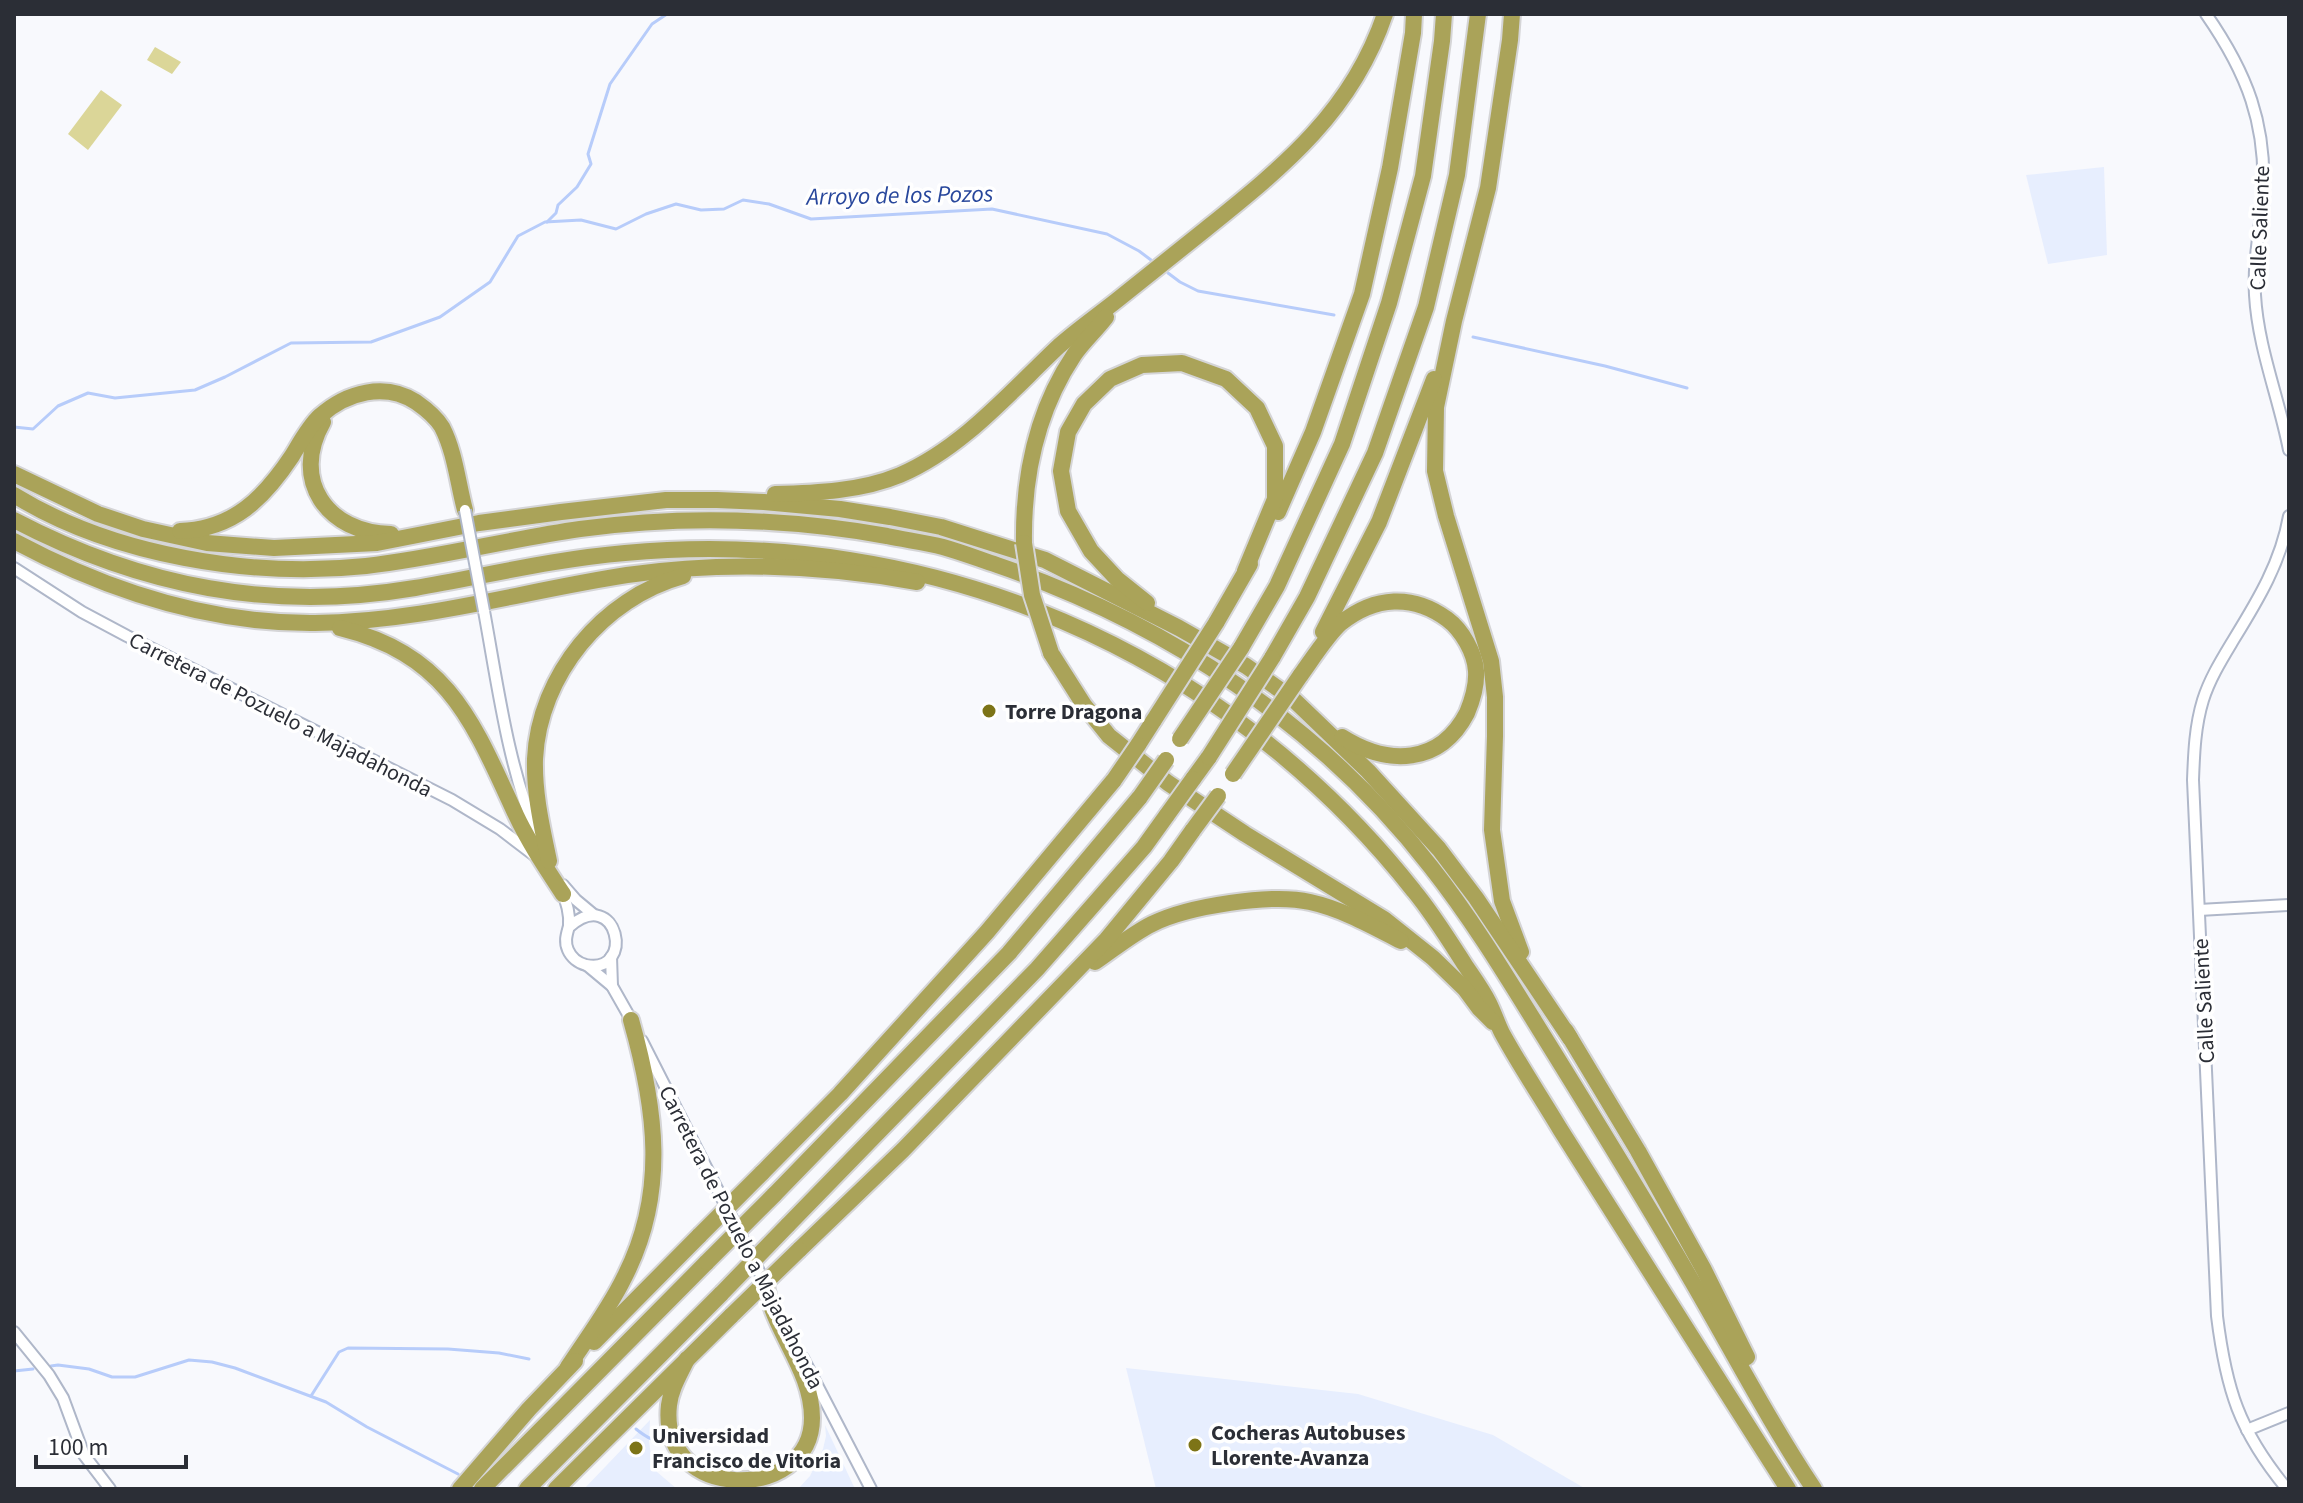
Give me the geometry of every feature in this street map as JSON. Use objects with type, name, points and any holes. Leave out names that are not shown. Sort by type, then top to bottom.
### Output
[{"type":"highway","points":[[164,553],[263,558],[377,543],[479,523],[702,496],[804,493],[862,486],[901,475],[940,452],[974,426],[1018,388],[1060,345],[1260,186],[1293,156],[1323,124],[1352,84],[1385,14]]},
{"type":"highway","points":[[460,1489],[568,1367],[840,1094],[987,932],[1114,780],[1138,745],[1266,538],[1313,432],[1362,294],[1390,168],[1414,14]]},
{"type":"highway","points":[[482,1489],[1009,953],[1140,797],[1241,648],[1277,586],[1342,444],[1389,303],[1423,176],[1444,14]]},
{"type":"highway","points":[[527,1489],[1037,969],[1144,847],[1209,757],[1307,597],[1375,453],[1426,307],[1457,175],[1478,14]]},
{"type":"highway","points":[[1512,14],[1488,188],[1436,407],[1435,471],[1491,661],[1495,723],[1492,830],[1502,901],[1517,943],[1570,1038]]},
{"type":"highway","points":[[1128,292],[1075,354],[1055,387],[1028,467],[1023,504],[1024,543],[1032,595],[1051,653],[1084,705],[1109,736],[1168,783],[1384,919],[1433,958],[1499,1029]]},
{"type":"highway","points":[[1300,676],[1379,522],[1454,321]]},
{"type":"highway","points":[[1179,628],[1117,579],[1091,551],[1068,511],[1061,471],[1068,432],[1084,404],[1110,379],[1142,365],[1182,363],[1226,379],[1257,408],[1275,446],[1275,499],[1245,571]]},
{"type":"highway","points":[[143,529],[202,530],[230,520],[250,506],[275,481],[319,417],[361,393],[382,390],[404,394],[427,409],[441,425],[449,443],[465,510]]},
{"type":"highway","points":[[340,403],[324,420],[310,454],[316,491],[328,511],[360,530],[377,534],[422,535]]},
{"type":"highway","points":[[14,474],[98,514],[143,529],[207,543],[274,548],[377,543]]},
{"type":"highway","points":[[14,495],[97,533],[164,553],[234,565],[315,569],[408,560],[624,524],[712,519],[852,530],[942,546],[1044,581],[1170,641],[1259,701],[1316,746],[1368,795],[1433,868],[1493,954],[1564,1069],[1814,1489]]},
{"type":"highway","points":[[666,500],[764,502],[840,509],[941,527],[1045,560],[1179,628],[1246,666],[1293,699],[1395,799],[1439,849],[1476,898],[1570,1038],[1638,1151],[1822,1489]]},
{"type":"highway","points":[[14,520],[123,569],[231,592],[318,597],[412,589],[579,558],[666,550],[754,549],[840,557],[930,575],[1001,596],[1069,622],[1152,664],[1251,730],[1308,777],[1364,832],[1414,891],[1487,999],[1499,1029],[1788,1489]]},
{"type":"highway","points":[[14,541],[77,572],[159,601],[228,615],[315,623],[357,632],[384,641],[415,660],[436,677],[462,707],[516,814],[563,894]]},
{"type":"highway","points":[[315,623],[397,617],[629,575],[724,566],[825,569],[885,577],[984,598],[1069,622]]},
{"type":"highway","points":[[548,864],[537,803],[535,755],[552,691],[568,662],[589,633],[628,601],[670,579],[724,566]]},
{"type":"highway","points":[[556,1489],[903,1150],[1106,940],[1171,861],[1340,624],[1376,603],[1402,600],[1433,609],[1454,625],[1469,647],[1476,671],[1472,703],[1458,730],[1440,746],[1417,755],[1393,756],[1361,749],[1321,724]]},
{"type":"highway","points":[[1061,986],[1153,924],[1202,907],[1260,899],[1309,901],[1357,918],[1433,958]]},
{"type":"highway","points":[[568,1367],[625,1278],[644,1229],[653,1180],[654,1130],[645,1068],[631,1020]]},
{"type":"highway","points":[[687,1359],[671,1394],[669,1418],[678,1450],[695,1471],[718,1483],[744,1487],[771,1482],[791,1467],[806,1446],[811,1432],[811,1407],[804,1379],[771,1308],[766,1285]]},
{"type":"street","name":"Calle Saliente","points":[[2206,14],[2235,59],[2253,98],[2258,121],[2263,195],[2255,292],[2258,321],[2284,405],[2289,450]]},
{"type":"street","name":"Carretera de Pozuelo a Majadahonda","points":[[465,510],[519,783],[548,864]]},
{"type":"street","name":"Calle Saliente","points":[[2287,1489],[2266,1464],[2235,1407],[2227,1381],[2217,1316],[2193,780],[2196,728],[2203,698],[2266,586],[2286,533],[2289,516]]},
{"type":"street","name":"Carretera de Pozuelo a Majadahonda","points":[[14,568],[82,612],[465,807],[548,864],[576,900],[594,915]]},
{"type":"street","points":[[563,894],[568,915],[568,951],[573,958],[588,966],[597,966],[611,957],[617,942],[616,934],[607,920],[594,915],[584,916],[569,927]]},
{"type":"street","points":[[2199,910],[2289,905]]},
{"type":"street","name":"Carretera de Pozuelo a Majadahonda","points":[[611,957],[612,986]]},
{"type":"street","name":"Carretera de Pozuelo a Majadahonda","points":[[588,966],[612,986],[631,1020],[871,1489]]},
{"type":"street","points":[[14,1332],[49,1375],[63,1398],[84,1455],[110,1489]]},
{"type":"street","points":[[2247,1430],[2289,1413]]},
{"type":"shaded area","points":[[155,47],[181,62],[172,74],[147,60]]},
{"type":"shaded area","points":[[101,90],[122,105],[88,150],[68,134]]},
{"type":"shaded area","points":[[2104,167],[2107,255],[2048,264],[2026,175]]},
{"type":"shaded area","points":[[1126,1368],[1358,1394],[1493,1435],[1586,1489],[1156,1489]]},
{"type":"shaded area","name":"Universidad Francisco de Vitoria","points":[[650,1420],[651,1456],[657,1472],[677,1489],[584,1489]]},
{"type":"shaded area","name":"Universidad Francisco de Vitoria","points":[[825,1425],[855,1489],[798,1489],[810,1476],[823,1449]]},
{"type":"waterway","points":[[547,222],[556,213],[558,205],[577,187],[591,164],[588,154],[610,84],[652,24],[667,14]]},
{"type":"waterway","name":"Arroyo de los Pozos","points":[[14,427],[33,429],[58,406],[88,393],[115,398],[195,390],[291,343],[371,342],[440,317],[490,282],[518,236],[545,222],[581,220],[616,229],[676,204],[701,210],[724,209],[743,200],[769,204],[811,219],[992,209],[1107,234],[1151,260]]},
{"type":"waterway","points":[[1168,273],[1198,291],[1334,315]]},
{"type":"waterway","points":[[1473,337],[1687,388]]},
{"type":"waterway","points":[[311,1396],[339,1352],[348,1348],[448,1349],[529,1359]]},
{"type":"waterway","points":[[51,1366],[89,1369],[112,1377],[135,1377],[189,1360],[235,1368],[326,1402],[458,1474]]},
{"type":"waterway","points":[[14,1371],[33,1369]]},
{"type":"waterway","points":[[636,1429],[651,1439],[667,1440]]},
{"type":"waterway","points":[[679,1437],[690,1434],[713,1442]]},
{"type":"place","name":"Torre Dragona","points":[[989,711]]},
{"type":"place","name":"Cocheras Autobuses Llorente-Avanza","points":[[1195,1445]]},
{"type":"place","name":"Universidad Francisco de Vitoria","points":[[636,1448]]}]
